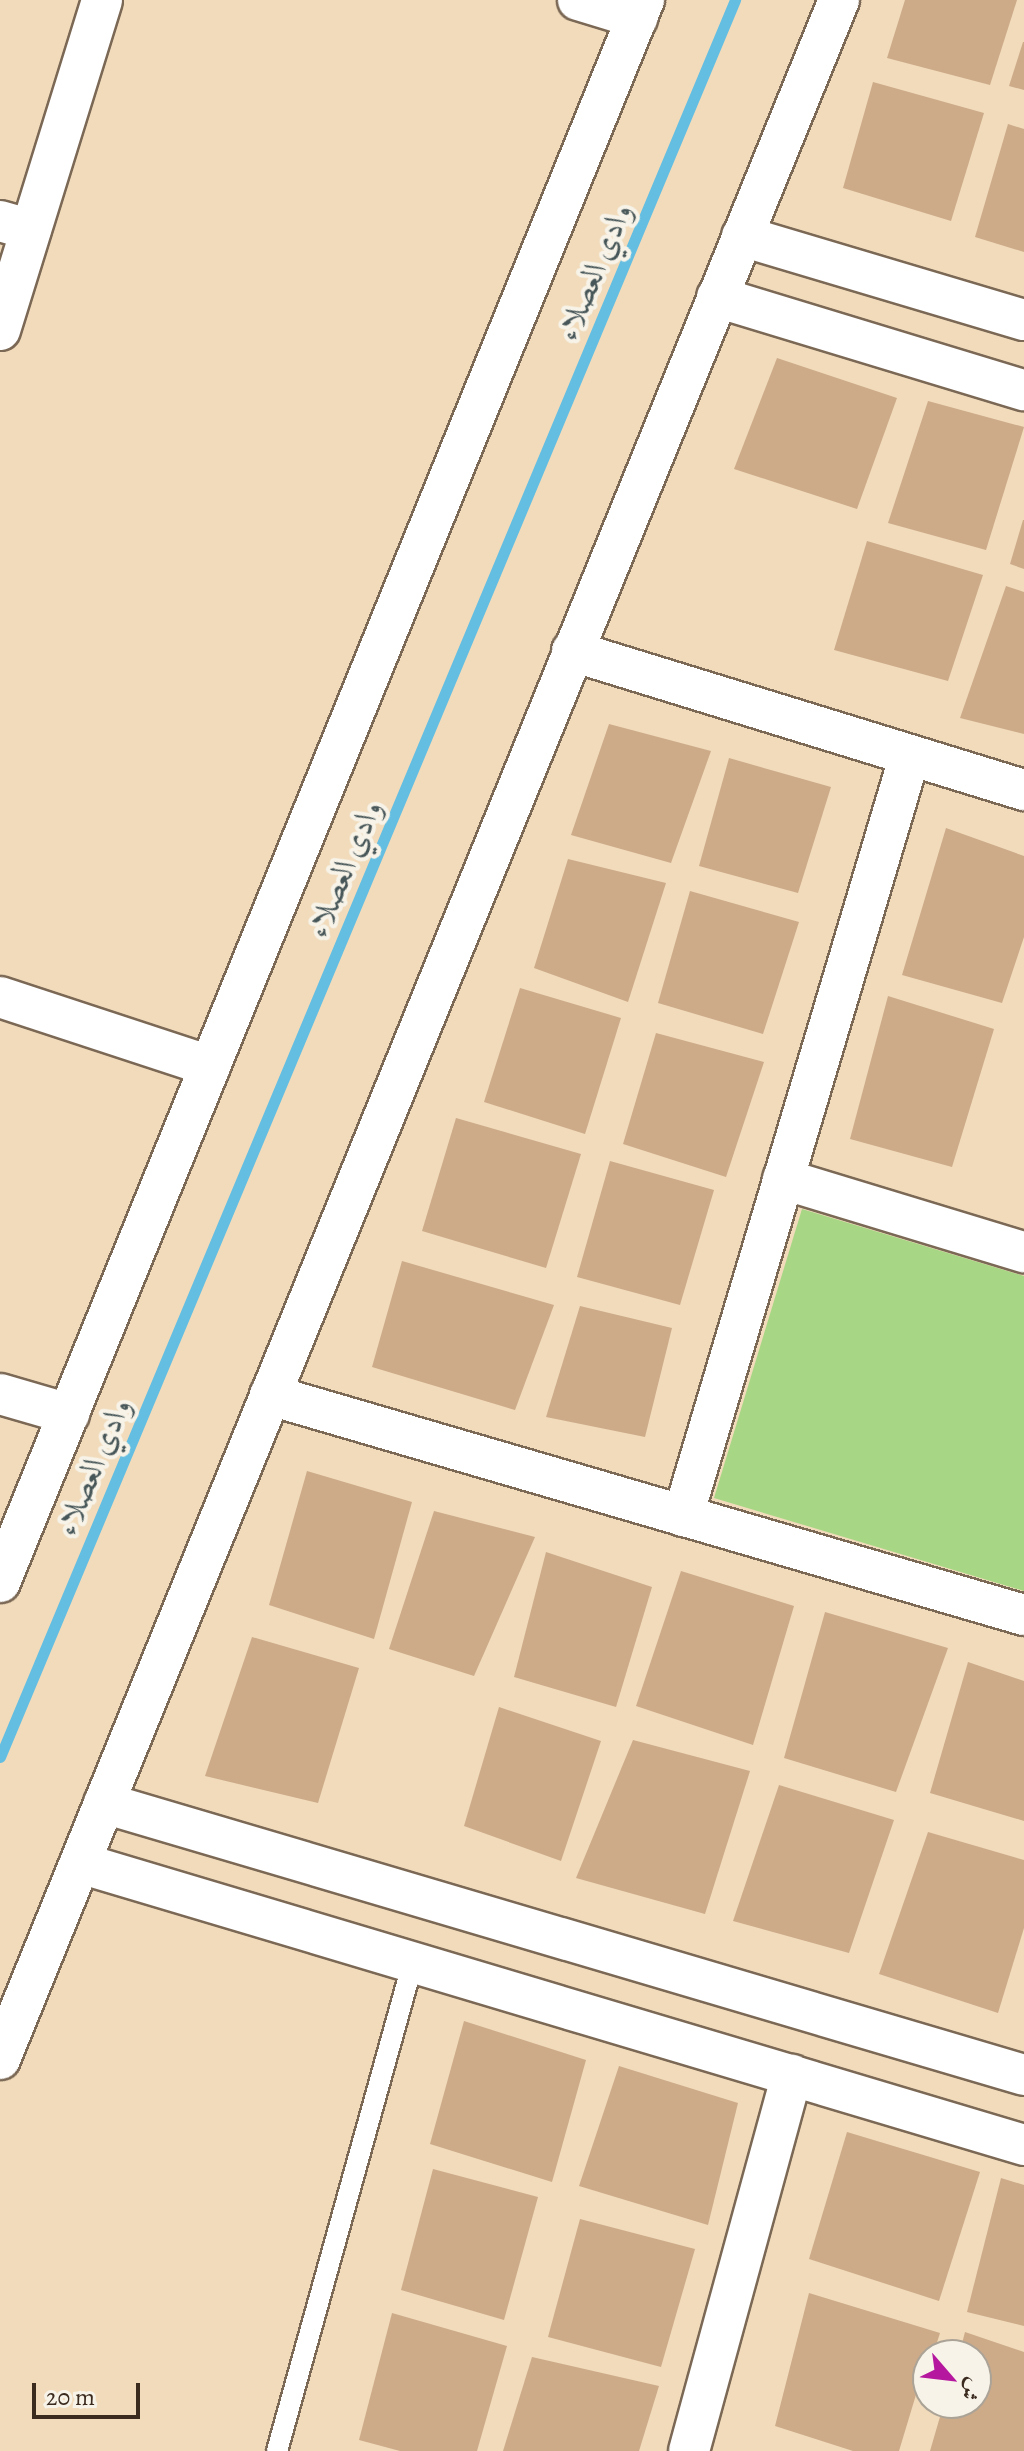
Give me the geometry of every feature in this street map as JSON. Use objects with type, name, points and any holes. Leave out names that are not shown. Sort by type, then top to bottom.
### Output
[{"type":"street","points":[[0,330],[15,225],[102,0]]},
{"type":"street","points":[[0,1582],[640,9],[578,0]]},
{"type":"street","points":[[0,2059],[839,0]]},
{"type":"street","points":[[742,236],[1024,320]]},
{"type":"street","points":[[717,297],[1024,390]]},
{"type":"street","points":[[572,651],[1024,790]]},
{"type":"street","points":[[683,1516],[910,755]]},
{"type":"street","points":[[0,997],[210,1066]]},
{"type":"street","points":[[783,1179],[1024,1252]]},
{"type":"street","points":[[0,1394],[69,1414]]},
{"type":"street","points":[[270,1395],[1024,1615]]},
{"type":"street","points":[[104,1803],[1024,2075]]},
{"type":"street","points":[[80,1863],[1024,2145]]},
{"type":"street","points":[[689,2451],[792,2075]]},
{"type":"lane","points":[[277,2451],[413,1962]]},
{"type":"green space","points":[[802,1209],[1024,1276],[1024,1591],[714,1498]]},
{"type":"building","points":[[905,0],[1017,0],[990,85],[887,58]]},
{"type":"building","points":[[1024,42],[1024,90],[1009,86]]},
{"type":"building","points":[[873,82],[984,113],[951,221],[843,188]]},
{"type":"building","points":[[1008,124],[1024,129],[1024,252],[975,237]]},
{"type":"building","points":[[777,358],[897,398],[857,509],[734,469]]},
{"type":"building","points":[[928,401],[1024,427],[986,550],[888,523]]},
{"type":"building","points":[[1024,520],[1024,569],[1010,564]]},
{"type":"building","points":[[867,541],[983,575],[948,681],[834,650]]},
{"type":"building","points":[[1006,586],[1024,592],[1024,734],[960,718]]},
{"type":"building","points":[[609,724],[711,751],[671,863],[571,835]]},
{"type":"building","points":[[729,758],[831,787],[798,893],[699,866]]},
{"type":"building","points":[[946,828],[1024,856],[1024,937],[1002,1003],[902,975]]},
{"type":"building","points":[[568,859],[666,883],[628,1002],[534,968]]},
{"type":"building","points":[[690,891],[799,922],[763,1034],[658,1003]]},
{"type":"building","points":[[520,988],[621,1018],[585,1134],[484,1102]]},
{"type":"building","points":[[888,996],[994,1029],[952,1167],[850,1139]]},
{"type":"building","points":[[656,1033],[764,1062],[726,1177],[623,1144]]},
{"type":"building","points":[[456,1118],[581,1154],[546,1268],[422,1231]]},
{"type":"building","points":[[610,1161],[714,1190],[680,1305],[577,1277]]},
{"type":"building","points":[[402,1261],[554,1305],[515,1410],[372,1367]]},
{"type":"building","points":[[580,1306],[672,1328],[645,1437],[546,1417]]},
{"type":"building","points":[[307,1471],[412,1502],[374,1639],[269,1605]]},
{"type":"building","points":[[434,1511],[535,1537],[474,1676],[389,1649]]},
{"type":"building","points":[[546,1552],[652,1587],[616,1707],[514,1677]]},
{"type":"building","points":[[681,1571],[794,1606],[753,1745],[636,1706]]},
{"type":"building","points":[[825,1612],[948,1648],[896,1792],[784,1758]]},
{"type":"building","points":[[252,1637],[359,1668],[318,1803],[205,1776]]},
{"type":"building","points":[[968,1662],[1024,1681],[1024,1821],[930,1793]]},
{"type":"building","points":[[499,1707],[601,1741],[561,1861],[464,1826]]},
{"type":"building","points":[[633,1740],[750,1771],[705,1914],[576,1878]]},
{"type":"building","points":[[779,1785],[894,1820],[849,1953],[733,1921]]},
{"type":"building","points":[[928,1832],[1024,1860],[1024,1928],[998,2013],[879,1974]]},
{"type":"building","points":[[464,2021],[586,2060],[552,2182],[430,2144]]},
{"type":"building","points":[[619,2066],[738,2103],[708,2225],[579,2186]]},
{"type":"building","points":[[847,2132],[980,2172],[939,2301],[809,2259]]},
{"type":"building","points":[[433,2169],[538,2197],[504,2320],[401,2290]]},
{"type":"building","points":[[1001,2178],[1024,2185],[1024,2326],[967,2312]]},
{"type":"building","points":[[580,2219],[695,2249],[661,2367],[548,2337]]},
{"type":"building","points":[[809,2293],[940,2333],[938,2339],[912,2339],[912,2408],[899,2451],[853,2451],[775,2426]]},
{"type":"building","points":[[392,2313],[507,2346],[477,2451],[400,2451],[359,2440]]},
{"type":"building","points":[[965,2332],[986,2339],[963,2339]]},
{"type":"building","points":[[992,2341],[1024,2352],[1024,2451],[930,2451],[939,2419],[992,2419]]},
{"type":"building","points":[[532,2357],[659,2386],[639,2451],[503,2451]]},
{"type":"waterway","name":"وادي العصلاء","points":[[0,1757],[735,0]]}]
